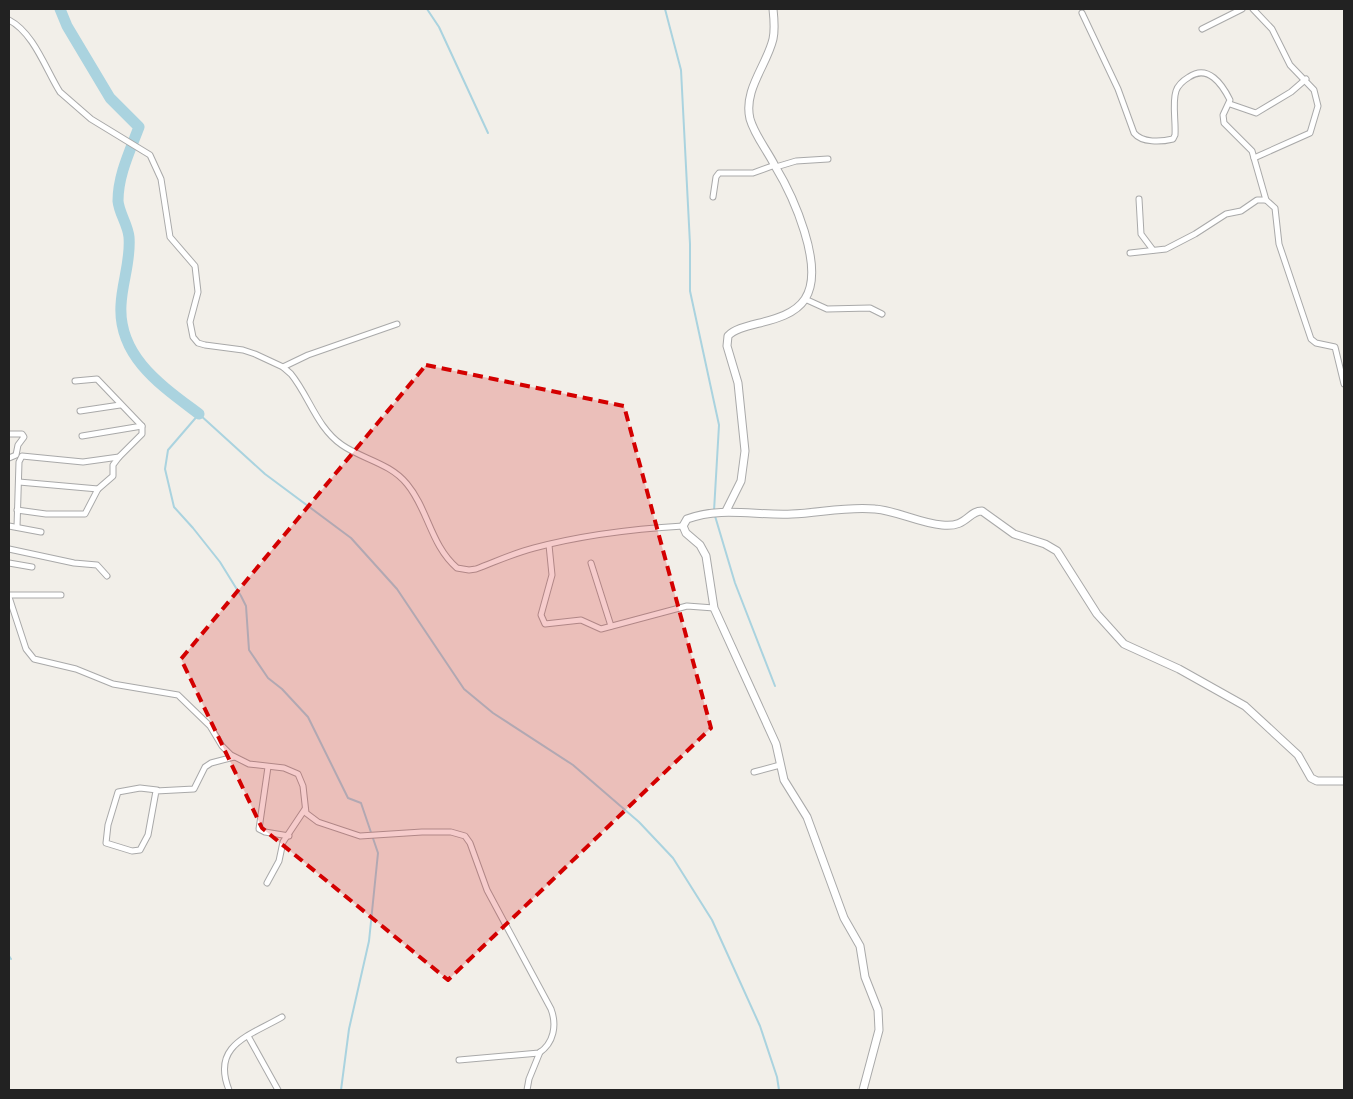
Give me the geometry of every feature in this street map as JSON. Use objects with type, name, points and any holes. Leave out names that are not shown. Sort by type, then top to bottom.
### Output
[{"type":"street","points":[[722,512],[741,481],[745,451],[738,384],[727,346],[728,336],[734,330],[776,318],[805,299],[811,272],[810,252],[792,199],[776,166],[755,131],[749,114],[753,89],[773,38],[773,9]]},
{"type":"street","points":[[1202,29],[1242,9]]},
{"type":"street","points":[[1253,9],[1272,29],[1290,65],[1306,79],[1314,90],[1318,105],[1311,132],[1254,158]]},
{"type":"street","points":[[1082,13],[1118,89],[1134,133],[1138,138],[1159,141],[1173,139],[1176,126],[1175,93],[1181,83],[1193,74],[1206,72],[1212,75],[1227,94],[1230,104]]},
{"type":"street","points":[[9,20],[18,26],[26,36],[51,78],[67,99],[91,119],[150,155],[161,179],[170,237],[195,266],[198,292],[190,322],[193,338],[198,343],[206,345],[243,350],[283,367],[300,385],[330,434],[342,444],[391,470],[406,483],[422,508],[438,543],[457,568],[476,569],[525,550],[612,533],[683,526]]},
{"type":"street","points":[[1230,104],[1256,113],[1291,92],[1306,79]]},
{"type":"street","points":[[1230,104],[1223,114],[1224,123],[1248,147],[1254,158],[1266,200],[1275,208],[1279,244],[1311,339],[1316,343],[1335,347],[1344,384]]},
{"type":"street","points":[[713,197],[716,177],[719,173],[753,173],[789,162],[828,159]]},
{"type":"street","points":[[1139,199],[1141,234],[1153,250]]},
{"type":"street","points":[[1130,253],[1170,247],[1226,214],[1241,211],[1257,200],[1266,200]]},
{"type":"street","points":[[805,299],[827,309],[870,308],[882,314]]},
{"type":"street","points":[[283,367],[308,355],[397,324]]},
{"type":"street","points":[[17,510],[46,514],[85,514],[98,489],[112,476],[114,465],[119,457],[142,434],[142,426],[97,379],[75,381]]},
{"type":"street","points":[[80,411],[120,405]]},
{"type":"street","points":[[82,436],[142,426]]},
{"type":"street","points":[[9,434],[22,434],[24,437],[18,445],[16,455],[9,458]]},
{"type":"street","points":[[17,527],[18,482],[22,456],[83,462],[119,457]]},
{"type":"street","points":[[18,482],[98,489]]},
{"type":"street","points":[[863,1090],[879,1030],[878,1010],[865,978],[860,946],[844,918],[810,824],[784,780],[774,739],[714,608],[706,556],[700,545],[686,533],[683,526],[686,519],[722,512],[792,514],[873,508],[933,524],[949,526],[961,524],[974,513],[982,511],[1014,534],[1045,544],[1057,551],[1097,614],[1124,644],[1169,664],[1245,706],[1298,755],[1311,778],[1316,781],[1344,781]]},
{"type":"street","points":[[9,526],[41,532]]},
{"type":"street","points":[[548,545],[552,575],[541,615],[543,623],[576,620],[601,629],[687,606],[714,608]]},
{"type":"street","points":[[9,549],[74,563],[97,565],[107,576]]},
{"type":"street","points":[[9,563],[32,567]]},
{"type":"street","points":[[592,563],[611,626]]},
{"type":"street","points":[[61,595],[9,596],[26,649],[34,659],[76,669],[113,684],[178,695],[210,726],[222,746],[234,757],[249,764],[291,769],[298,774],[303,786],[305,809],[309,816],[318,822],[364,836],[451,832],[467,839],[487,890],[553,1014],[554,1030],[540,1052],[529,1079],[527,1090]]},
{"type":"street","points":[[157,790],[148,835],[140,850],[132,851],[106,843],[108,826],[118,792],[140,788],[192,790],[205,767],[211,763],[234,757]]},
{"type":"street","points":[[754,772],[780,765]]},
{"type":"street","points":[[268,767],[259,829],[265,832],[289,836]]},
{"type":"street","points":[[267,883],[278,862],[283,842],[289,836],[305,809]]},
{"type":"street","points":[[229,1090],[224,1078],[225,1060],[232,1047],[282,1017]]},
{"type":"street","points":[[248,1036],[278,1090]]},
{"type":"street","points":[[459,1060],[540,1052]]},
{"type":"highlighted area","points":[[426,365],[624,406],[711,728],[448,980],[262,828],[181,659]]},
{"type":"waterway","points":[[60,9],[67,26],[110,98],[139,127],[125,163],[118,201],[129,237],[129,255],[121,305],[122,323],[127,340],[135,355],[157,381],[199,414]]},
{"type":"waterway","points":[[427,9],[439,27],[488,133]]},
{"type":"waterway","points":[[665,9],[681,70],[690,244],[690,291],[719,425],[714,511]]},
{"type":"waterway","points":[[341,1090],[349,1029],[369,941],[378,853],[361,803],[348,798],[308,717],[282,689],[268,678],[249,650],[246,606],[241,596],[220,562],[174,507],[165,469],[168,450],[199,414],[265,474],[351,538],[397,589],[464,689],[493,713],[573,765],[639,822],[673,858],[712,920],[760,1026],[777,1077],[779,1090]]},
{"type":"waterway","points":[[715,516],[735,583],[775,686]]}]
